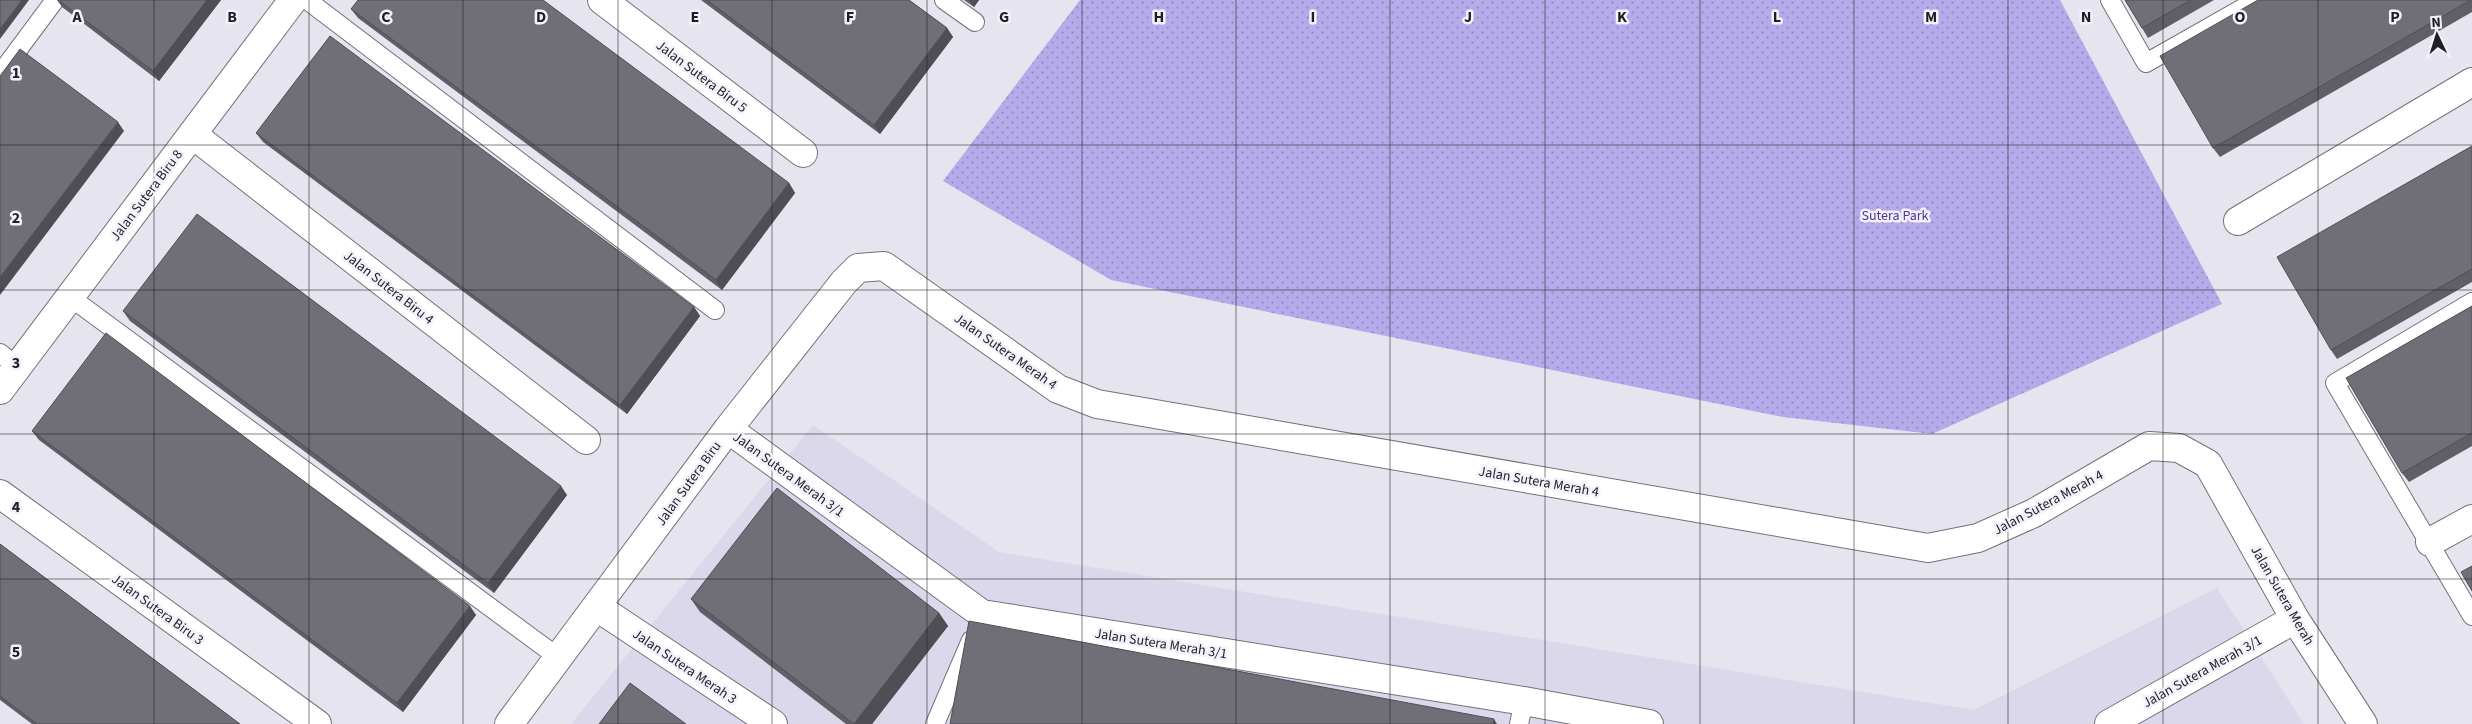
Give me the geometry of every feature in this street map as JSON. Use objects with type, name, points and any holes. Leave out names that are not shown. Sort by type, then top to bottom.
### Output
[{"type":"street","name":"Jalan Sutera Biru 8","points":[[0,390],[9,360],[70,297],[293,0]]},
{"type":"street","name":"Jalan Sutera Biru 5","points":[[602,0],[803,153]]},
{"type":"street","points":[[2238,221],[2472,82]]},
{"type":"street","name":"Jalan Sutera Biru 4","points":[[192,134],[586,440]]},
{"type":"street","name":"Jalan Sutera Biru","points":[[509,724],[728,429],[844,282],[858,268],[884,266]]},
{"type":"street","name":"Jalan Sutera Merah 4","points":[[884,266],[1058,389],[1097,404],[1928,548],[1978,538],[2026,516],[2149,446],[2179,448],[2208,464]]},
{"type":"street","name":"Jalan Sutera Merah 3/1","points":[[728,429],[982,614],[1521,713],[1649,724]]},
{"type":"street","name":"Jalan Sutera Merah","points":[[2208,464],[2295,619],[2363,724]]},
{"type":"street","name":"Jalan Sutera Biru 3","points":[[0,494],[316,724]]},
{"type":"street","points":[[2430,542],[2472,518]]},
{"type":"street","name":"Jalan Sutera Merah 3","points":[[597,607],[773,724]]},
{"type":"street","name":"Jalan Sutera Merah 3/1","points":[[2109,724],[2295,619]]},
{"type":"lane","points":[[0,74],[55,0]]},
{"type":"lane","points":[[307,0],[716,310]]},
{"type":"lane","points":[[944,0],[975,22]]},
{"type":"lane","points":[[2110,0],[2146,63],[2257,0]]},
{"type":"lane","points":[[70,297],[559,658]]},
{"type":"lane","points":[[2472,302],[2335,383],[2472,616]]},
{"type":"lane","points":[[935,724],[982,614]]},
{"type":"shaded area","points":[[813,425],[999,552],[1974,710],[2217,588],[2304,724],[571,724]]},
{"type":"green space","name":"Sutera Park","points":[[1080,0],[2060,0],[2222,304],[1932,434],[1783,417],[1111,280],[943,181]]},
{"type":"building","points":[[0,0],[22,0],[0,29]]},
{"type":"building","points":[[58,0],[207,0],[153,71]]},
{"type":"building","points":[[358,0],[543,0],[789,183],[716,280],[351,9]]},
{"type":"building","points":[[707,0],[909,0],[947,28],[874,125]]},
{"type":"building","points":[[2125,0],[2191,0],[2142,28]]},
{"type":"building","points":[[2258,0],[2471,0],[2213,148],[2160,56]]},
{"type":"building","points":[[330,36],[694,307],[620,405],[256,133]]},
{"type":"building","points":[[20,49],[118,122],[0,277],[0,76]]},
{"type":"building","points":[[2472,146],[2472,269],[2331,350],[2277,257]]},
{"type":"building","points":[[197,214],[561,486],[488,583],[123,311]]},
{"type":"building","points":[[2472,306],[2472,433],[2402,473],[2346,378]]},
{"type":"building","points":[[106,333],[470,606],[397,703],[32,431]]},
{"type":"building","points":[[777,488],[939,613],[854,724],[691,599]]},
{"type":"building","points":[[0,544],[240,724],[37,724],[0,696]]},
{"type":"building","points":[[2472,566],[2472,591],[2461,572]]},
{"type":"building","points":[[969,621],[1494,719],[1493,724],[950,724]]},
{"type":"building","points":[[630,683],[686,724],[599,724]]}]
